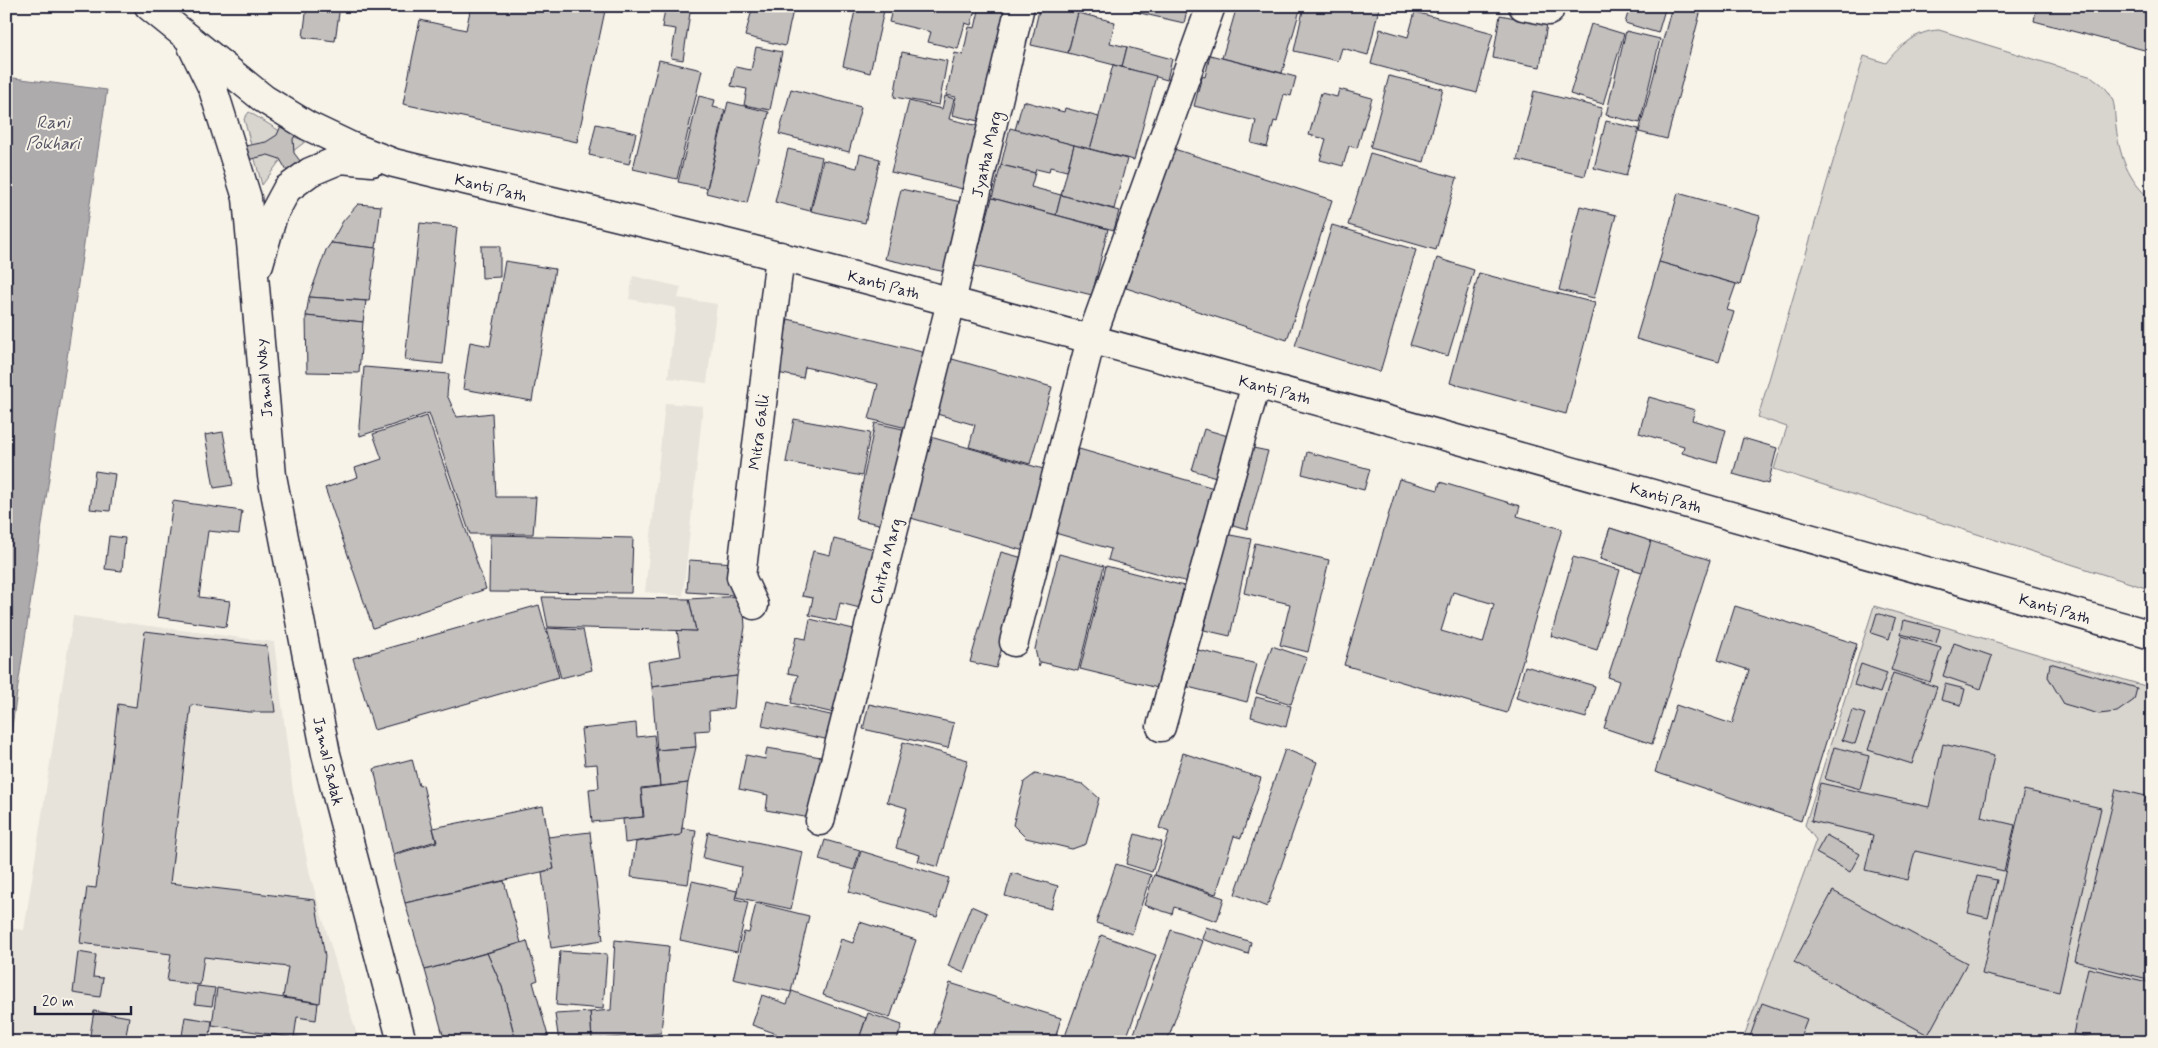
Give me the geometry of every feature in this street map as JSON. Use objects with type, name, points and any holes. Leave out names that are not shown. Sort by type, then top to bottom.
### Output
[{"type":"main road","name":"Kanti Path","points":[[149,6],[264,99],[308,126],[350,146],[394,163],[780,256],[1091,339],[2152,635]]},
{"type":"main road","name":"Jyatha Marg","points":[[951,302],[1020,6]]},
{"type":"main road","points":[[1014,642],[1091,339],[1211,6]]},
{"type":"main road","points":[[1523,6],[1549,11]]},
{"type":"main road","name":"Kanti Path","points":[[190,41],[214,89],[247,198],[254,280]]},
{"type":"main road","name":"Kanti Path","points":[[254,280],[273,215],[286,189],[310,172],[341,159],[394,163]]},
{"type":"main road","name":"Mitra Galli","points":[[754,605],[741,577],[780,256]]},
{"type":"main road","name":"Jamal Way","points":[[254,280],[272,476]]},
{"type":"main road","name":"Chitra Marg","points":[[820,821],[951,302]]},
{"type":"main road","points":[[1161,728],[1256,384]]},
{"type":"main road","name":"Jamal Sadak","points":[[272,476],[326,754],[402,1042]]},
{"type":"shaded area","points":[[1939,30],[2092,77],[2100,83],[2113,100],[2117,136],[2126,167],[2137,185],[2152,200],[2152,590],[1774,469],[1787,427],[1758,417],[1864,56],[1886,63],[1909,40],[1923,33]]},
{"type":"shaded area","points":[[249,112],[283,133],[306,141],[279,162],[262,185],[244,119]]},
{"type":"shaded area","points":[[633,276],[681,287],[678,298],[717,304],[707,383],[668,378],[676,308],[629,299]]},
{"type":"shaded area","points":[[665,403],[703,406],[683,596],[645,592]]},
{"type":"shaded area","points":[[1874,606],[2152,688],[2152,1042],[1742,1042],[1816,840],[1805,825]]},
{"type":"shaded area","points":[[73,616],[274,642],[293,791],[310,875],[359,1042],[6,1042],[6,928],[24,930]]},
{"type":"water","name":"Rani Pokhari","points":[[6,77],[107,90],[6,766]]},
{"type":"building","points":[[307,6],[340,6],[335,41],[303,37]]},
{"type":"building","points":[[471,6],[606,6],[577,142],[403,104],[420,20],[466,30]]},
{"type":"building","points":[[650,6],[691,6],[683,60],[671,58],[676,29],[662,27],[665,9]]},
{"type":"building","points":[[753,6],[794,6],[785,46],[745,36]]},
{"type":"building","points":[[817,6],[848,6],[847,13]]},
{"type":"building","points":[[856,6],[885,6],[870,73],[843,66]]},
{"type":"building","points":[[893,6],[976,6],[971,25],[965,23],[958,49],[928,42],[931,32],[889,22]]},
{"type":"building","points":[[980,6],[1005,6],[986,90],[987,123],[952,115],[956,97],[946,95],[955,53],[963,55],[969,27],[975,28]]},
{"type":"building","points":[[1040,6],[1078,13],[1068,53],[1031,45]]},
{"type":"building","points":[[1132,6],[1188,6],[1184,23],[1131,11]]},
{"type":"building","points":[[1237,6],[1301,6],[1282,73],[1222,58]]},
{"type":"building","points":[[1304,6],[1379,8],[1368,55],[1342,48],[1338,61],[1294,51]]},
{"type":"building","points":[[1630,6],[1666,6],[1658,33],[1625,23]]},
{"type":"building","points":[[1672,6],[1702,6],[1667,139],[1639,132]]},
{"type":"building","points":[[2037,6],[2152,6],[2152,52],[2034,21]]},
{"type":"building","points":[[1415,12],[1493,33],[1477,93],[1371,64],[1380,29],[1408,37]]},
{"type":"building","points":[[1078,13],[1115,22],[1110,43],[1127,47],[1122,67],[1068,53]]},
{"type":"building","points":[[1500,15],[1547,24],[1540,67],[1493,58]]},
{"type":"building","points":[[1591,24],[1624,34],[1603,104],[1570,94]]},
{"type":"building","points":[[1626,31],[1660,39],[1640,123],[1606,115]]},
{"type":"building","points":[[756,47],[782,52],[770,110],[744,105],[747,89],[731,86],[735,67],[751,70]]},
{"type":"building","points":[[1127,47],[1172,59],[1167,80],[1122,67]]},
{"type":"building","points":[[902,52],[947,61],[939,105],[894,97]]},
{"type":"building","points":[[1210,55],[1296,77],[1291,96],[1284,94],[1277,122],[1274,121],[1267,147],[1251,143],[1256,121],[1194,106],[1202,76],[1205,77]]},
{"type":"building","points":[[659,60],[702,70],[677,179],[633,169]]},
{"type":"building","points":[[1113,65],[1156,76],[1134,160],[1090,149]]},
{"type":"building","points":[[1389,76],[1443,89],[1424,162],[1370,148]]},
{"type":"building","points":[[791,89],[861,107],[849,152],[779,134]]},
{"type":"building","points":[[1339,89],[1372,98],[1357,148],[1349,146],[1343,166],[1320,160],[1326,139],[1309,135],[1321,93],[1337,97]]},
{"type":"building","points":[[1534,91],[1602,108],[1585,176],[1517,160]]},
{"type":"building","points":[[699,96],[715,100],[713,107],[725,110],[707,188],[678,182]]},
{"type":"building","points":[[945,96],[954,99],[949,119],[979,126],[963,189],[891,172],[909,101],[942,109]]},
{"type":"building","points":[[1023,101],[1064,112],[1065,108],[1099,117],[1090,149],[1015,130]]},
{"type":"building","points":[[728,102],[769,112],[747,203],[706,193]]},
{"type":"building","points":[[283,121],[298,131],[293,139],[294,153],[304,166],[291,178],[280,159],[268,155],[243,161],[240,147],[266,142],[277,135]]},
{"type":"building","points":[[1606,121],[1639,129],[1626,176],[1594,168]]},
{"type":"building","points":[[596,124],[636,133],[629,164],[589,155]]},
{"type":"building","points":[[1010,128],[1074,145],[1067,171],[1050,167],[1049,172],[1036,169],[1035,173],[1001,165]]},
{"type":"building","points":[[1074,145],[1127,159],[1114,209],[1061,195]]},
{"type":"building","points":[[1171,148],[1332,200],[1287,340],[1126,288]]},
{"type":"building","points":[[788,149],[822,157],[810,211],[775,202]]},
{"type":"building","points":[[1370,153],[1457,178],[1436,250],[1348,225]]},
{"type":"building","points":[[860,154],[880,159],[865,223],[811,211],[823,160],[857,168]]},
{"type":"building","points":[[1001,165],[1035,173],[1031,187],[1061,195],[1056,215],[992,198]]},
{"type":"building","points":[[901,189],[966,203],[950,273],[885,259]]},
{"type":"building","points":[[1678,193],[1760,216],[1740,285],[1659,262]]},
{"type":"building","points":[[1061,195],[1119,211],[1114,230],[1056,215]]},
{"type":"building","points":[[992,198],[1108,229],[1092,295],[974,266]]},
{"type":"building","points":[[358,204],[381,206],[376,248],[331,243],[343,221]]},
{"type":"building","points":[[1580,206],[1616,215],[1594,298],[1559,290]]},
{"type":"building","points":[[420,223],[457,227],[443,364],[405,360]]},
{"type":"building","points":[[1332,225],[1416,250],[1380,372],[1295,346]]},
{"type":"building","points":[[331,243],[376,248],[369,301],[309,297],[326,250]]},
{"type":"building","points":[[481,246],[500,246],[500,277],[482,278]]},
{"type":"building","points":[[1437,258],[1474,270],[1448,356],[1410,345]]},
{"type":"building","points":[[505,261],[555,269],[532,401],[463,389],[470,342],[490,346]]},
{"type":"building","points":[[1659,262],[1736,284],[1727,310],[1734,312],[1719,362],[1636,339]]},
{"type":"building","points":[[1479,273],[1595,303],[1566,414],[1450,383]]},
{"type":"building","points":[[309,297],[366,301],[363,322],[306,316]]},
{"type":"building","points":[[306,316],[363,322],[359,373],[307,372]]},
{"type":"building","points":[[788,319],[926,353],[907,428],[869,419],[878,384],[805,367],[803,378],[777,373]]},
{"type":"building","points":[[945,357],[1052,387],[1030,464],[969,447],[975,425],[930,412]]},
{"type":"building","points":[[364,367],[449,374],[447,395],[457,417],[492,413],[496,497],[536,497],[533,534],[470,534],[429,413],[360,436],[359,427]]},
{"type":"building","points":[[1649,397],[1695,410],[1692,420],[1726,430],[1717,463],[1682,453],[1684,446],[1639,433]]},
{"type":"building","points":[[427,416],[486,589],[373,628],[325,488],[358,477],[355,468],[382,459],[373,434]]},
{"type":"building","points":[[794,419],[870,433],[862,476],[786,462]]},
{"type":"building","points":[[875,423],[903,429],[884,525],[855,519]]},
{"type":"building","points":[[1204,429],[1228,436],[1216,477],[1192,470]]},
{"type":"building","points":[[223,432],[233,485],[214,488],[205,435]]},
{"type":"building","points":[[927,436],[1054,472],[1031,553],[904,516]]},
{"type":"building","points":[[1743,438],[1777,448],[1768,484],[1733,474]]},
{"type":"building","points":[[1253,448],[1268,451],[1247,529],[1233,525]]},
{"type":"building","points":[[1079,449],[1214,488],[1188,582],[1108,560],[1111,549],[1055,533]]},
{"type":"building","points":[[1307,452],[1370,469],[1364,490],[1302,474]]},
{"type":"building","points":[[95,471],[115,474],[110,511],[90,509]]},
{"type":"building","points":[[1399,479],[1438,490],[1440,482],[1520,506],[1517,516],[1562,529],[1507,713],[1344,665]],"holes":[[[1453,592],[1494,604],[1483,643],[1441,631]]]},
{"type":"building","points":[[173,501],[242,511],[239,534],[208,531],[199,597],[230,601],[226,627],[157,617]]},
{"type":"building","points":[[1610,528],[1710,560],[1652,744],[1604,728],[1619,681],[1608,677],[1642,572],[1600,559]]},
{"type":"building","points":[[1610,528],[1651,541],[1642,572],[1600,559]]},
{"type":"building","points":[[1225,534],[1251,539],[1230,636],[1204,630]]},
{"type":"building","points":[[490,535],[633,538],[631,593],[489,592]]},
{"type":"building","points":[[109,536],[125,538],[122,571],[105,569]]},
{"type":"building","points":[[834,539],[878,550],[864,609],[840,603],[836,621],[809,615],[813,598],[802,596],[813,551],[830,555]]},
{"type":"building","points":[[1255,543],[1329,560],[1308,652],[1280,645],[1290,604],[1244,593]]},
{"type":"building","points":[[1001,552],[1027,559],[996,668],[970,662]]},
{"type":"building","points":[[1059,554],[1104,566],[1078,671],[1041,662],[1039,667],[1035,649]]},
{"type":"building","points":[[1573,557],[1620,570],[1597,650],[1551,636]]},
{"type":"building","points":[[689,560],[735,563],[733,595],[687,592]]},
{"type":"building","points":[[1106,566],[1184,586],[1158,688],[1080,669]]},
{"type":"building","points":[[743,596],[745,627],[737,676],[652,687],[648,662],[681,656],[677,630],[696,631],[689,599]]},
{"type":"building","points":[[542,597],[689,599],[696,631],[548,627]]},
{"type":"building","points":[[539,605],[559,677],[374,730],[353,658]]},
{"type":"building","points":[[1735,606],[1857,644],[1801,821],[1655,772],[1676,705],[1732,724],[1749,670],[1718,660]]},
{"type":"building","points":[[1877,613],[1895,619],[1889,639],[1871,633]]},
{"type":"building","points":[[810,619],[858,630],[838,714],[791,703],[798,675],[788,673],[796,637],[806,639]]},
{"type":"building","points":[[1904,620],[1940,629],[1936,643],[1901,634]]},
{"type":"building","points":[[547,628],[583,630],[592,670],[561,678]]},
{"type":"building","points":[[145,631],[267,646],[275,712],[249,712],[191,705],[170,883],[315,900],[325,956],[320,1003],[283,997],[288,967],[204,957],[200,985],[167,981],[171,954],[80,943],[87,887],[96,888],[118,704],[136,707]]},
{"type":"building","points":[[1902,636],[1941,648],[1930,682],[1891,670]]},
{"type":"building","points":[[1954,643],[1992,656],[1981,689],[1943,676]]},
{"type":"building","points":[[1272,646],[1307,658],[1291,704],[1256,693]]},
{"type":"building","points":[[1198,650],[1257,664],[1247,702],[1188,687]]},
{"type":"building","points":[[2050,663],[2137,688],[2134,700],[2117,712],[2099,714],[2064,704],[2048,677]]},
{"type":"building","points":[[1861,664],[1887,673],[1880,693],[1854,685]]},
{"type":"building","points":[[1525,666],[1595,686],[1586,718],[1516,698]]},
{"type":"building","points":[[1893,673],[1937,687],[1912,764],[1868,750]]},
{"type":"building","points":[[737,676],[734,708],[709,711],[710,730],[695,731],[696,747],[657,750],[652,687]]},
{"type":"building","points":[[1945,684],[1965,689],[1961,705],[1941,700]]},
{"type":"building","points":[[1256,697],[1291,706],[1286,727],[1251,717]]},
{"type":"building","points":[[767,701],[835,716],[830,740],[762,726]]},
{"type":"building","points":[[869,704],[954,723],[948,748],[863,729]]},
{"type":"building","points":[[1852,710],[1865,714],[1855,744],[1842,740]]},
{"type":"building","points":[[636,723],[637,737],[654,735],[660,786],[641,788],[643,817],[592,822],[589,789],[599,788],[597,764],[585,765],[581,729]]},
{"type":"building","points":[[903,742],[968,760],[938,867],[918,861],[920,855],[896,848],[907,808],[887,802]]},
{"type":"building","points":[[1943,744],[1994,756],[1981,817],[2015,825],[2004,871],[1915,851],[1908,880],[1865,870],[1873,835],[1811,821],[1820,783],[1929,807]]},
{"type":"building","points":[[696,747],[688,783],[660,786],[657,750]]},
{"type":"building","points":[[1834,747],[1869,756],[1860,789],[1825,779]]},
{"type":"building","points":[[767,748],[821,757],[810,818],[766,810],[768,795],[739,789],[746,755],[765,759]]},
{"type":"building","points":[[1285,749],[1317,762],[1267,907],[1235,894]]},
{"type":"building","points":[[1183,753],[1261,778],[1241,838],[1234,836],[1216,894],[1155,875],[1169,832],[1159,828]]},
{"type":"building","points":[[412,759],[419,786],[423,785],[436,841],[393,854],[374,769]]},
{"type":"building","points":[[1035,774],[1083,784],[1099,798],[1086,844],[1072,849],[1026,838],[1013,825],[1024,782]]},
{"type":"building","points":[[688,783],[681,835],[625,843],[623,819],[644,817],[641,789]]},
{"type":"building","points":[[2116,789],[2146,796],[2143,806],[2152,808],[2152,980],[2075,961]]},
{"type":"building","points":[[2024,790],[2101,808],[2059,992],[1982,974]]},
{"type":"building","points":[[543,806],[554,869],[405,903],[393,855],[437,842],[433,828]]},
{"type":"building","points":[[682,828],[696,830],[688,884],[631,877],[636,842],[681,835]]},
{"type":"building","points":[[590,832],[603,940],[551,948],[542,872],[554,869],[548,837]]},
{"type":"building","points":[[708,832],[803,852],[791,909],[736,897],[742,867],[703,858]]},
{"type":"building","points":[[1135,834],[1162,842],[1152,872],[1126,864]]},
{"type":"building","points":[[1826,835],[1860,854],[1850,872],[1816,853]]},
{"type":"building","points":[[825,840],[860,850],[854,870],[819,860]]},
{"type":"building","points":[[861,851],[949,878],[937,917],[849,892]]},
{"type":"building","points":[[1116,864],[1151,875],[1132,934],[1096,923]]},
{"type":"building","points":[[1012,873],[1058,886],[1051,909],[1005,896]]},
{"type":"building","points":[[1154,875],[1224,898],[1217,921],[1174,907],[1172,914],[1144,905]]},
{"type":"building","points":[[1977,876],[1997,880],[1988,918],[1968,913]]},
{"type":"building","points":[[504,881],[521,943],[425,970],[405,903]]},
{"type":"building","points":[[692,881],[737,891],[735,899],[748,902],[737,952],[680,940]]},
{"type":"building","points":[[1833,891],[1967,963],[1928,1035],[1794,962]]},
{"type":"building","points":[[756,903],[809,916],[791,992],[733,979],[744,932],[749,933]]},
{"type":"building","points":[[971,906],[987,913],[964,973],[948,966]]},
{"type":"building","points":[[860,922],[916,940],[890,1018],[823,995],[841,939],[853,943]]},
{"type":"building","points":[[1206,927],[1251,942],[1248,954],[1202,939]]},
{"type":"building","points":[[1171,930],[1203,941],[1167,1042],[1131,1042]]},
{"type":"building","points":[[1101,935],[1156,955],[1125,1042],[1063,1042]]},
{"type":"building","points":[[615,940],[669,946],[661,1033],[592,1040],[590,1012],[611,1010]]},
{"type":"building","points":[[527,941],[538,980],[533,982],[548,1036],[527,1042],[516,1042],[502,987],[487,953]]},
{"type":"building","points":[[560,951],[607,954],[603,1009],[556,1005]]},
{"type":"building","points":[[78,952],[96,955],[93,977],[103,978],[100,997],[73,993]]},
{"type":"building","points":[[487,953],[502,987],[516,1042],[445,1042],[425,970]]},
{"type":"building","points":[[2088,968],[2152,983],[2152,1042],[2109,1042],[2073,1034]]},
{"type":"building","points":[[950,983],[1061,1018],[1054,1042],[958,1042],[934,1034]]},
{"type":"building","points":[[197,986],[215,988],[212,1006],[195,1004]]},
{"type":"building","points":[[217,988],[318,1003],[316,1020],[297,1017],[294,1038],[212,1025]]},
{"type":"building","points":[[792,991],[866,1018],[858,1042],[774,1042],[777,1034],[752,1025],[762,995],[787,1004]]},
{"type":"building","points":[[1762,1003],[1807,1019],[1798,1042],[1748,1042]]},
{"type":"building","points":[[94,1011],[129,1017],[125,1042],[89,1041]]},
{"type":"building","points":[[590,1012],[592,1040],[559,1042],[555,1014]]},
{"type":"building","points":[[868,1013],[902,1025],[896,1042],[858,1042]]},
{"type":"building","points":[[185,1017],[212,1021],[209,1042],[181,1042]]},
{"type":"building","points":[[268,1034],[294,1038],[294,1036],[331,1042],[266,1042]]}]
